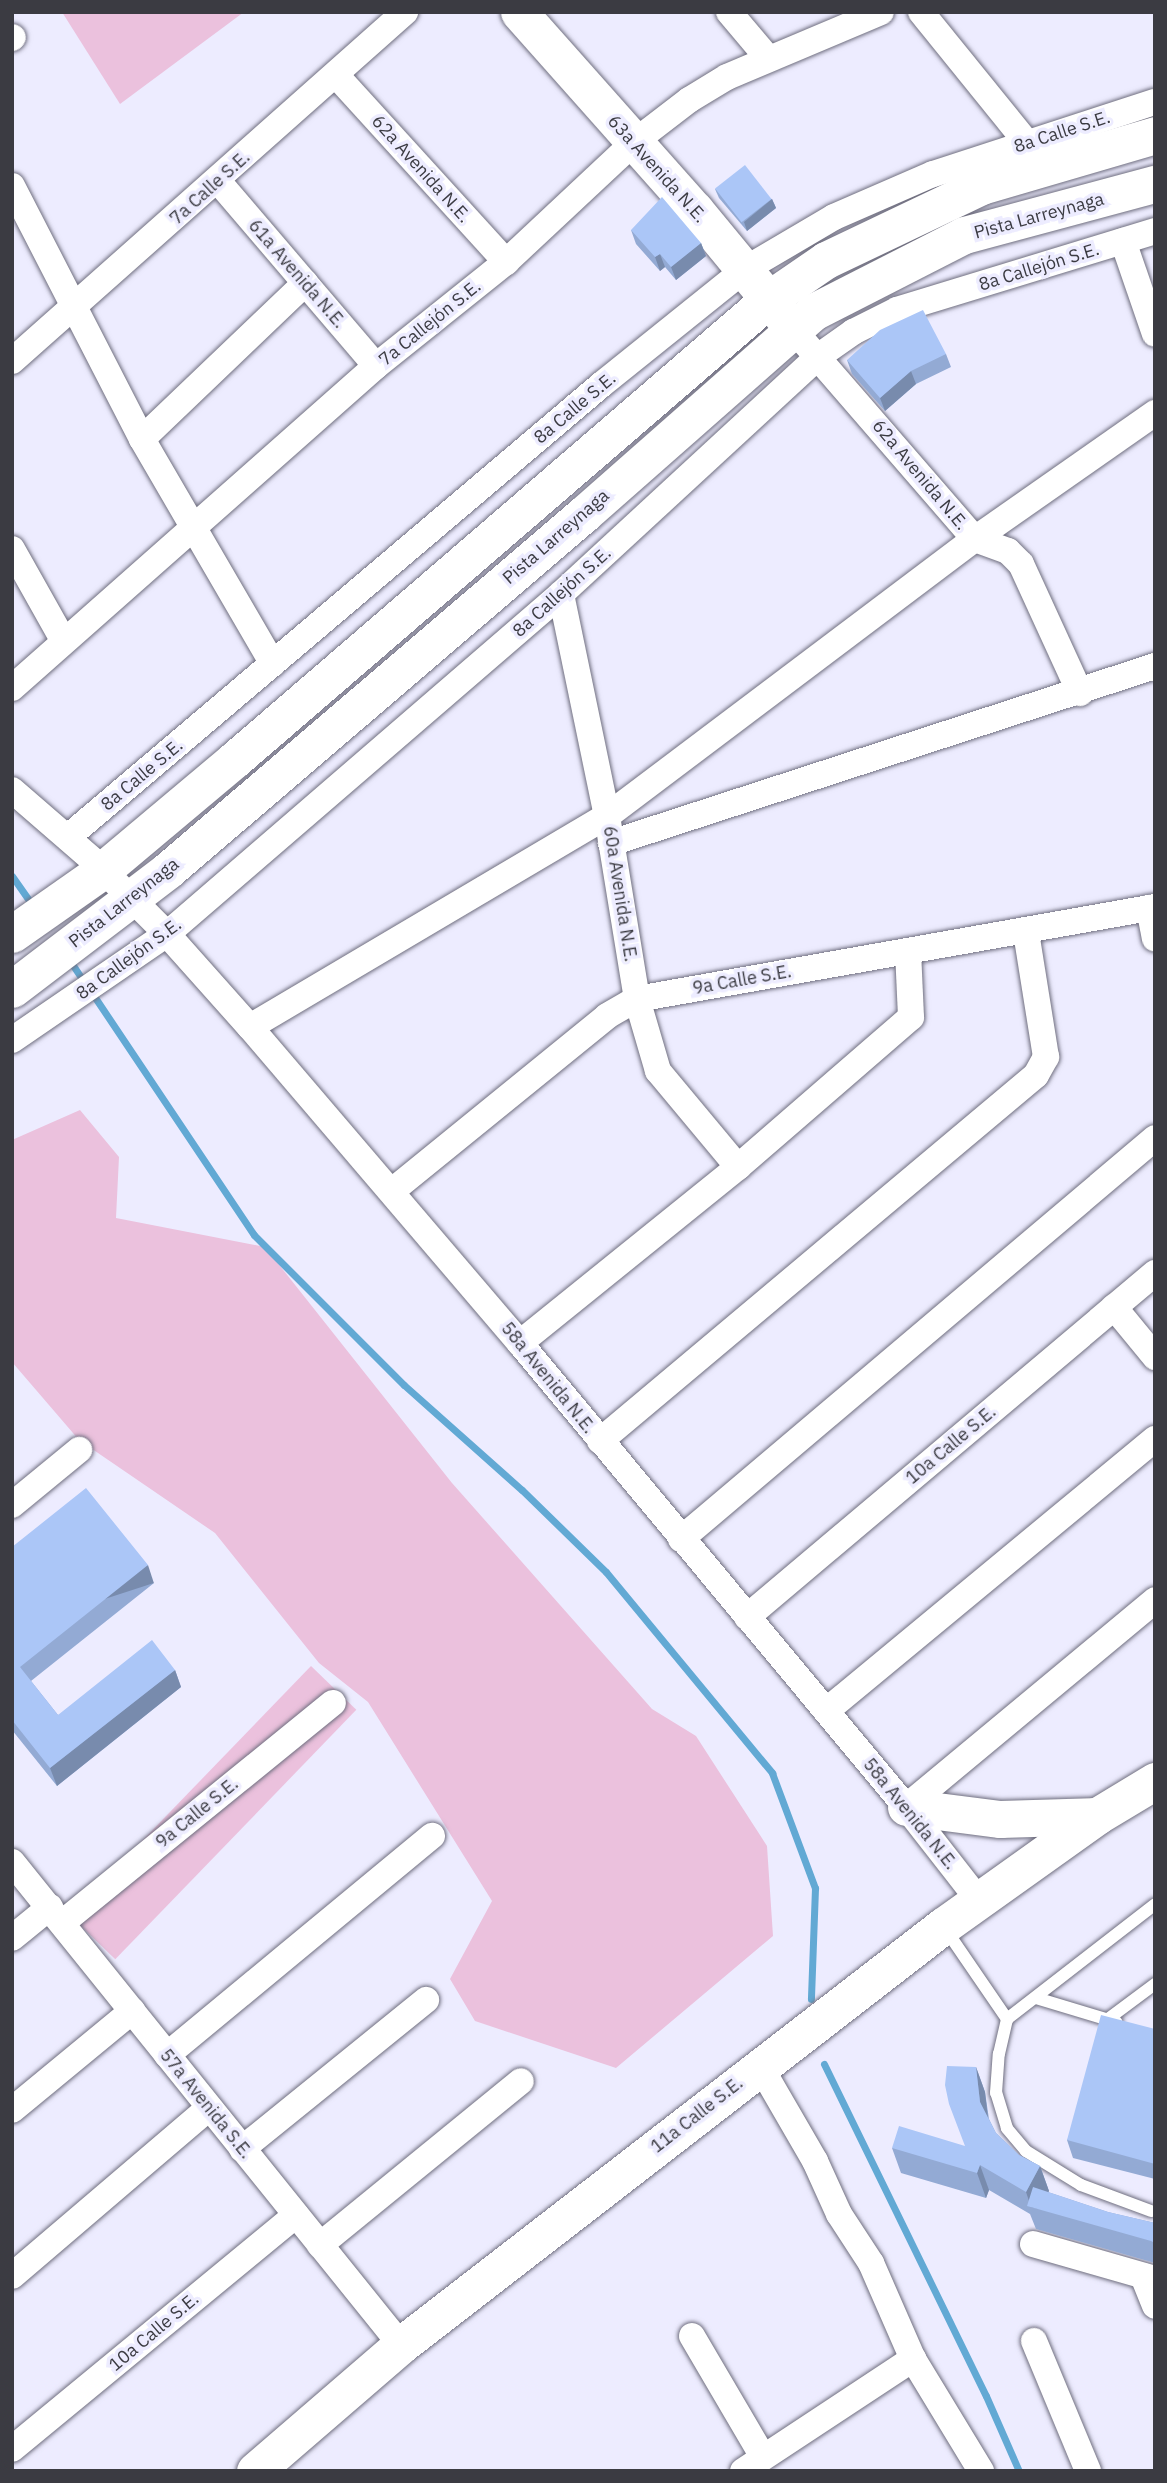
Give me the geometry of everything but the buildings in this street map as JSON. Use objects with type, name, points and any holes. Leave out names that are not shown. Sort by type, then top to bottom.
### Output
[{"type":"main road","name":"63a Avenida N.E.","points":[[519,12],[792,328]]},
{"type":"main road","points":[[19,930],[103,870],[768,299],[826,260],[981,186],[1155,135]]},
{"type":"main road","name":"Pista Larreynaga","points":[[12,989],[132,899],[584,514],[792,328],[834,300],[964,235],[1155,184]]},
{"type":"main road","name":"11a Calle S.E.","points":[[255,2471],[401,2345],[978,1899],[1097,1816],[1155,1782]]},
{"type":"main road","points":[[906,1807],[1000,1819],[1097,1816]]},
{"type":"street","name":"7a Calle S.E.","points":[[12,361],[218,181],[405,12]]},
{"type":"street","points":[[729,12],[767,57]]},
{"type":"street","name":"7a Callejón S.E.","points":[[12,688],[63,640],[376,366],[506,262],[634,143],[689,100],[727,76],[767,57],[881,12]]},
{"type":"street","points":[[921,12],[1028,144]]},
{"type":"street","name":"62a Avenida N.E.","points":[[336,75],[506,262]]},
{"type":"street","name":"8a Calle S.E.","points":[[68,837],[601,386],[744,270],[834,217],[933,174],[1155,102]]},
{"type":"street","name":"61a Avenida N.E.","points":[[218,181],[376,366]]},
{"type":"street","points":[[12,186],[43,241],[73,308],[142,439],[273,664]]},
{"type":"street","name":"8a Callejón S.E.","points":[[12,1040],[166,934],[561,594],[819,356],[853,332],[897,310],[1155,231]]},
{"type":"street","points":[[1123,241],[1155,334]]},
{"type":"street","points":[[142,439],[306,284]]},
{"type":"street","name":"62a Avenida N.E.","points":[[792,328],[975,539],[1008,551],[1021,564],[1080,692]]},
{"type":"street","points":[[250,1027],[607,816],[975,539],[1155,413]]},
{"type":"street","points":[[12,549],[63,640]]},
{"type":"street","name":"60a Avenida N.E.","points":[[561,594],[607,816],[637,999],[658,1071],[738,1167]]},
{"type":"street","points":[[611,843],[1155,666]]},
{"type":"street","points":[[12,790],[103,870]]},
{"type":"street","name":"58a Avenida N.E.","points":[[103,870],[166,934],[250,1027],[392,1191],[906,1807],[978,1899]]},
{"type":"street","points":[[1152,907],[1155,938]]},
{"type":"street","name":"9a Calle S.E.","points":[[392,1191],[607,1016],[637,999],[1026,932],[1152,907]]},
{"type":"street","points":[[600,1441],[1036,1075],[1046,1057],[1026,932]]},
{"type":"street","points":[[520,1343],[738,1167],[912,1017],[908,951]]},
{"type":"street","points":[[681,1539],[1155,1138]]},
{"type":"street","name":"10a Calle S.E.","points":[[747,1617],[1155,1273]]},
{"type":"street","points":[[1114,1307],[1155,1357]]},
{"type":"street","points":[[826,1711],[1155,1439]]},
{"type":"street","points":[[12,1505],[79,1450]]},
{"type":"street","points":[[906,1807],[1155,1600]]},
{"type":"street","name":"9a Calle S.E.","points":[[12,1938],[56,1915],[333,1703]]},
{"type":"street","points":[[167,2055],[432,1836]]},
{"type":"street","name":"57a Avenida S.E.","points":[[12,1862],[401,2345]]},
{"type":"street","points":[[242,2149],[426,2000]]},
{"type":"street","points":[[12,2110],[132,2011]]},
{"type":"street","points":[[760,2066],[815,2161],[839,2214],[871,2263],[913,2359],[981,2471]]},
{"type":"street","points":[[320,2245],[521,2081]]},
{"type":"street","points":[[12,2276],[209,2108]]},
{"type":"street","name":"10a Calle S.E.","points":[[12,2449],[296,2215]]},
{"type":"street","points":[[1033,2244],[1149,2278],[1155,2306]]},
{"type":"street","points":[[692,2336],[753,2464],[913,2359]]},
{"type":"street","points":[[1034,2341],[1088,2471]]},
{"type":"street","points":[[12,2460],[21,2471]]},
{"type":"lane","points":[[1150,2211],[1081,2185],[1026,2151],[1007,2128],[996,2093],[999,2054],[1007,2019],[1155,1904]]},
{"type":"lane","points":[[943,1926],[1007,2019]]},
{"type":"lane","points":[[1108,2019],[1155,1984]]},
{"type":"lane","points":[[1036,1997],[1131,2027]]},
{"type":"shaded area","points":[[62,12],[244,12],[120,104]]},
{"type":"shaded area","points":[[80,1110],[119,1157],[116,1218],[265,1247],[452,1483],[652,1709],[696,1736],[767,1846],[773,1936],[616,2068],[475,2021],[450,1979],[492,1901],[368,1702],[319,1663],[215,1533],[79,1440],[12,1362],[12,1140]]},
{"type":"shaded area","points":[[311,1666],[356,1710],[115,1959],[70,1916]]},
{"type":"waterway","points":[[12,876],[34,907]]},
{"type":"waterway","points":[[68,958],[85,983]]},
{"type":"waterway","points":[[92,993],[254,1235],[404,1385],[522,1490],[606,1572],[772,1773],[815,1888],[811,1999]]},
{"type":"waterway","points":[[824,2064],[986,2396],[1019,2471]]}]
